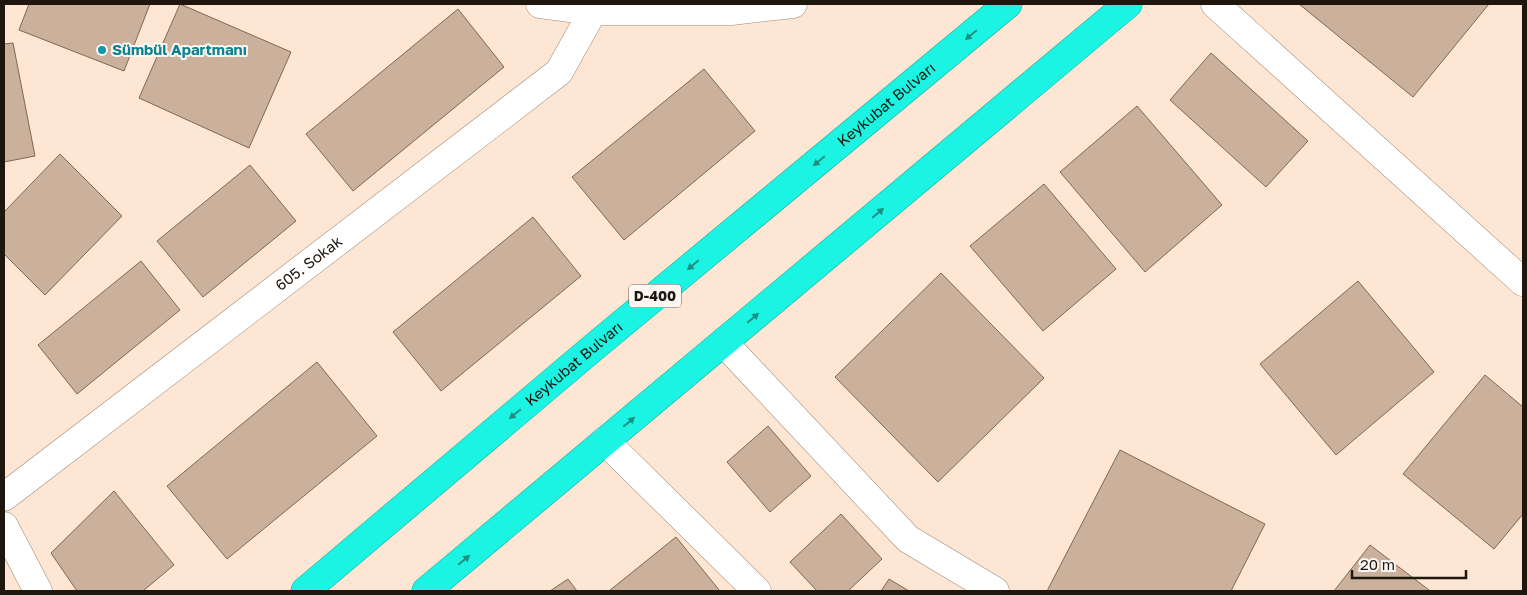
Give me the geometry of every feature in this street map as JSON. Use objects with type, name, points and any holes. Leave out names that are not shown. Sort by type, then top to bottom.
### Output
[{"type":"highway","name":"Keykubat Bulvarı","points":[[305,591],[602,340],[1008,4]]},
{"type":"highway","points":[[426,591],[1128,4]]},
{"type":"street","points":[[540,4],[593,11],[731,11],[793,4]]},
{"type":"street","points":[[1215,4],[1523,282]]},
{"type":"street","name":"605. Sokak","points":[[4,497],[559,72],[593,11]]},
{"type":"street","points":[[724,343],[908,538],[995,591]]},
{"type":"street","points":[[605,441],[757,591]]},
{"type":"street","points":[[4,528],[38,591]]},
{"type":"building","name":"Sümbül Apartmanı","points":[[29,4],[150,4],[124,71],[19,30]]},
{"type":"building","points":[[180,4],[291,52],[249,148],[139,98]]},
{"type":"building","points":[[1299,4],[1489,4],[1413,97]]},
{"type":"building","points":[[458,9],[504,67],[353,191],[306,134]]},
{"type":"building","points":[[13,43],[35,156],[4,162],[4,44]]},
{"type":"building","points":[[1211,53],[1308,141],[1266,187],[1170,100]]},
{"type":"building","points":[[704,69],[755,131],[624,240],[572,177]]},
{"type":"building","points":[[1137,106],[1222,205],[1145,272],[1060,172]]},
{"type":"building","points":[[60,154],[122,216],[45,295],[4,254],[4,212]]},
{"type":"building","points":[[250,165],[296,221],[203,297],[157,241]]},
{"type":"building","points":[[1044,184],[1116,269],[1043,331],[970,246]]},
{"type":"building","points":[[533,217],[581,276],[441,391],[393,332]]},
{"type":"building","points":[[141,261],[180,310],[77,394],[38,345]]},
{"type":"building","points":[[941,273],[1044,378],[938,482],[835,377]]},
{"type":"building","points":[[1358,281],[1434,372],[1336,455],[1260,364]]},
{"type":"building","points":[[317,362],[377,436],[227,559],[167,486]]},
{"type":"building","points":[[1485,375],[1523,407],[1523,514],[1494,549],[1403,474]]},
{"type":"building","points":[[768,426],[811,476],[770,512],[727,462]]},
{"type":"building","points":[[1120,450],[1265,524],[1231,591],[1047,591]]},
{"type":"building","points":[[114,491],[174,565],[143,591],[77,591],[51,553]]},
{"type":"building","points":[[841,514],[882,559],[848,591],[817,591],[790,562]]},
{"type":"building","points":[[676,537],[720,591],[609,591]]},
{"type":"building","points":[[1370,545],[1429,590],[1334,591]]},
{"type":"building","points":[[568,579],[577,591],[550,591]]},
{"type":"building","points":[[889,579],[909,591],[881,591]]},
{"type":"place","name":"Sümbül Apartmanı","points":[[102,50]]}]
